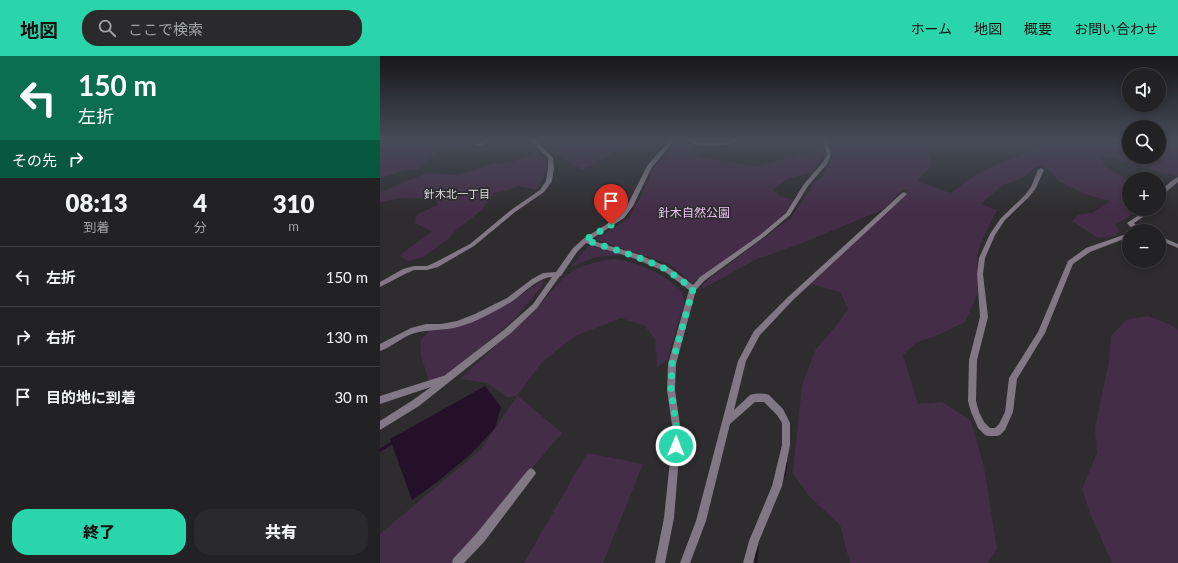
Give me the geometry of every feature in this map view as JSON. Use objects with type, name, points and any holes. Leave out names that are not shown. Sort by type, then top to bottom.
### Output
[{"type":"street","points":[[380,285],[405,271],[414,268],[426,268],[436,265],[472,245],[513,211],[542,191],[549,181],[551,164]]},
{"type":"street","points":[[380,426],[416,403],[508,331],[534,306],[559,274],[575,250],[585,240],[622,217],[630,206],[652,164]]},
{"type":"street","points":[[660,563],[669,518],[677,432],[671,390],[672,364],[693,289],[702,279],[762,236],[788,214],[806,185],[824,164]]},
{"type":"street","points":[[1041,170],[1034,187],[1003,220],[992,235],[982,258],[980,274],[984,317],[973,360],[972,401],[981,425],[988,432],[997,432],[1002,427],[1009,412],[1014,378],[1041,333],[1070,263],[1088,250],[1122,238]]},
{"type":"street","points":[[1166,189],[1178,179]]},
{"type":"street","points":[[685,563],[700,522],[742,361],[757,333],[790,299],[904,194]]},
{"type":"street","points":[[1131,224],[1130,223],[1141,216]]},
{"type":"street","points":[[585,240],[635,256],[666,269],[693,289]]},
{"type":"street","points":[[1166,241],[1178,246]]},
{"type":"street","points":[[380,348],[411,331],[426,327],[441,327],[458,324],[478,316],[509,300],[545,275],[559,274]]},
{"type":"street","points":[[380,400],[449,377]]},
{"type":"street","points":[[726,421],[753,398],[766,398],[780,412],[786,423],[786,445],[777,486],[754,541],[748,563]]},
{"type":"street","points":[[457,563],[480,538],[530,473]]},
{"type":"green space","points":[[380,164],[424,164],[416,170],[405,170],[380,178]]},
{"type":"green space","points":[[493,164],[547,164],[547,165],[545,174],[537,190],[518,186],[509,190],[494,193],[482,210],[455,231],[448,239],[423,257],[408,261],[399,256],[432,231],[415,223],[417,214],[438,205],[436,199],[403,198],[380,202],[380,192],[427,173],[457,175]]},
{"type":"green space","points":[[572,164],[594,164],[582,170]]},
{"type":"green space","name":"針木自然公園","points":[[658,164],[736,164],[755,167],[767,164],[818,164],[812,172],[787,179],[773,190],[780,196],[793,200],[785,213],[760,235],[692,283],[669,264],[595,239],[628,219],[640,198],[653,169]]},
{"type":"green space","points":[[830,164],[931,164],[917,181],[951,193],[975,175],[999,164],[1104,164],[1122,177],[1122,216],[1129,216],[1115,224],[1119,231],[1115,236],[1098,238],[1072,221],[1078,215],[1092,213],[1110,201],[1087,195],[1058,181],[1051,171],[1043,165],[1037,166],[1021,179],[1003,185],[981,204],[997,210],[980,244],[977,256],[978,293],[965,322],[938,335],[917,342],[903,355],[918,404],[942,402],[971,421],[984,467],[997,549],[987,563],[850,563],[840,525],[809,496],[793,473],[802,385],[816,349],[838,324],[848,309],[840,292],[811,284],[909,190],[904,189],[882,210],[800,244],[757,259],[700,290],[705,282],[791,218],[814,183],[824,174],[827,166]]},
{"type":"green space","points":[[1132,164],[1178,164],[1178,176],[1166,173],[1166,172],[1160,172]]},
{"type":"green space","points":[[593,244],[624,255],[596,257],[571,267],[587,247]]},
{"type":"green space","points":[[616,259],[634,263],[652,270],[682,291],[684,304],[667,360],[657,367],[655,339],[645,326],[621,318],[575,336],[543,361],[517,395],[562,433],[451,563],[380,563],[380,534],[480,450],[517,396],[507,397],[487,383],[461,379],[537,308],[558,283],[573,271],[588,264]]},
{"type":"green space","points":[[543,280],[543,285],[515,318],[497,334],[446,375],[429,381],[421,356],[421,340],[430,330],[444,329],[515,299]]},
{"type":"green space","points":[[1148,316],[1171,325],[1178,330],[1178,563],[1112,563],[1090,513],[1082,489],[1097,453],[1095,428],[1109,362],[1111,336],[1126,320]]},
{"type":"green space","points":[[587,453],[643,464],[603,563],[524,563]]},
{"type":"shaded area","points":[[485,386],[501,407],[495,428],[471,454],[436,483],[412,500],[390,439]]},
{"type":"waterway","points":[[380,450],[392,443]]},
{"type":"waterway","points":[[784,476],[786,463]]},
{"type":"waterway","points":[[756,563],[757,546]]},
{"type":"district","name":"針木北一丁目","points":[[457,194]]},
{"type":"route","points":[[611,225],[585,240],[635,256],[666,269],[693,289],[672,364],[671,390],[677,432],[676,446]]}]
